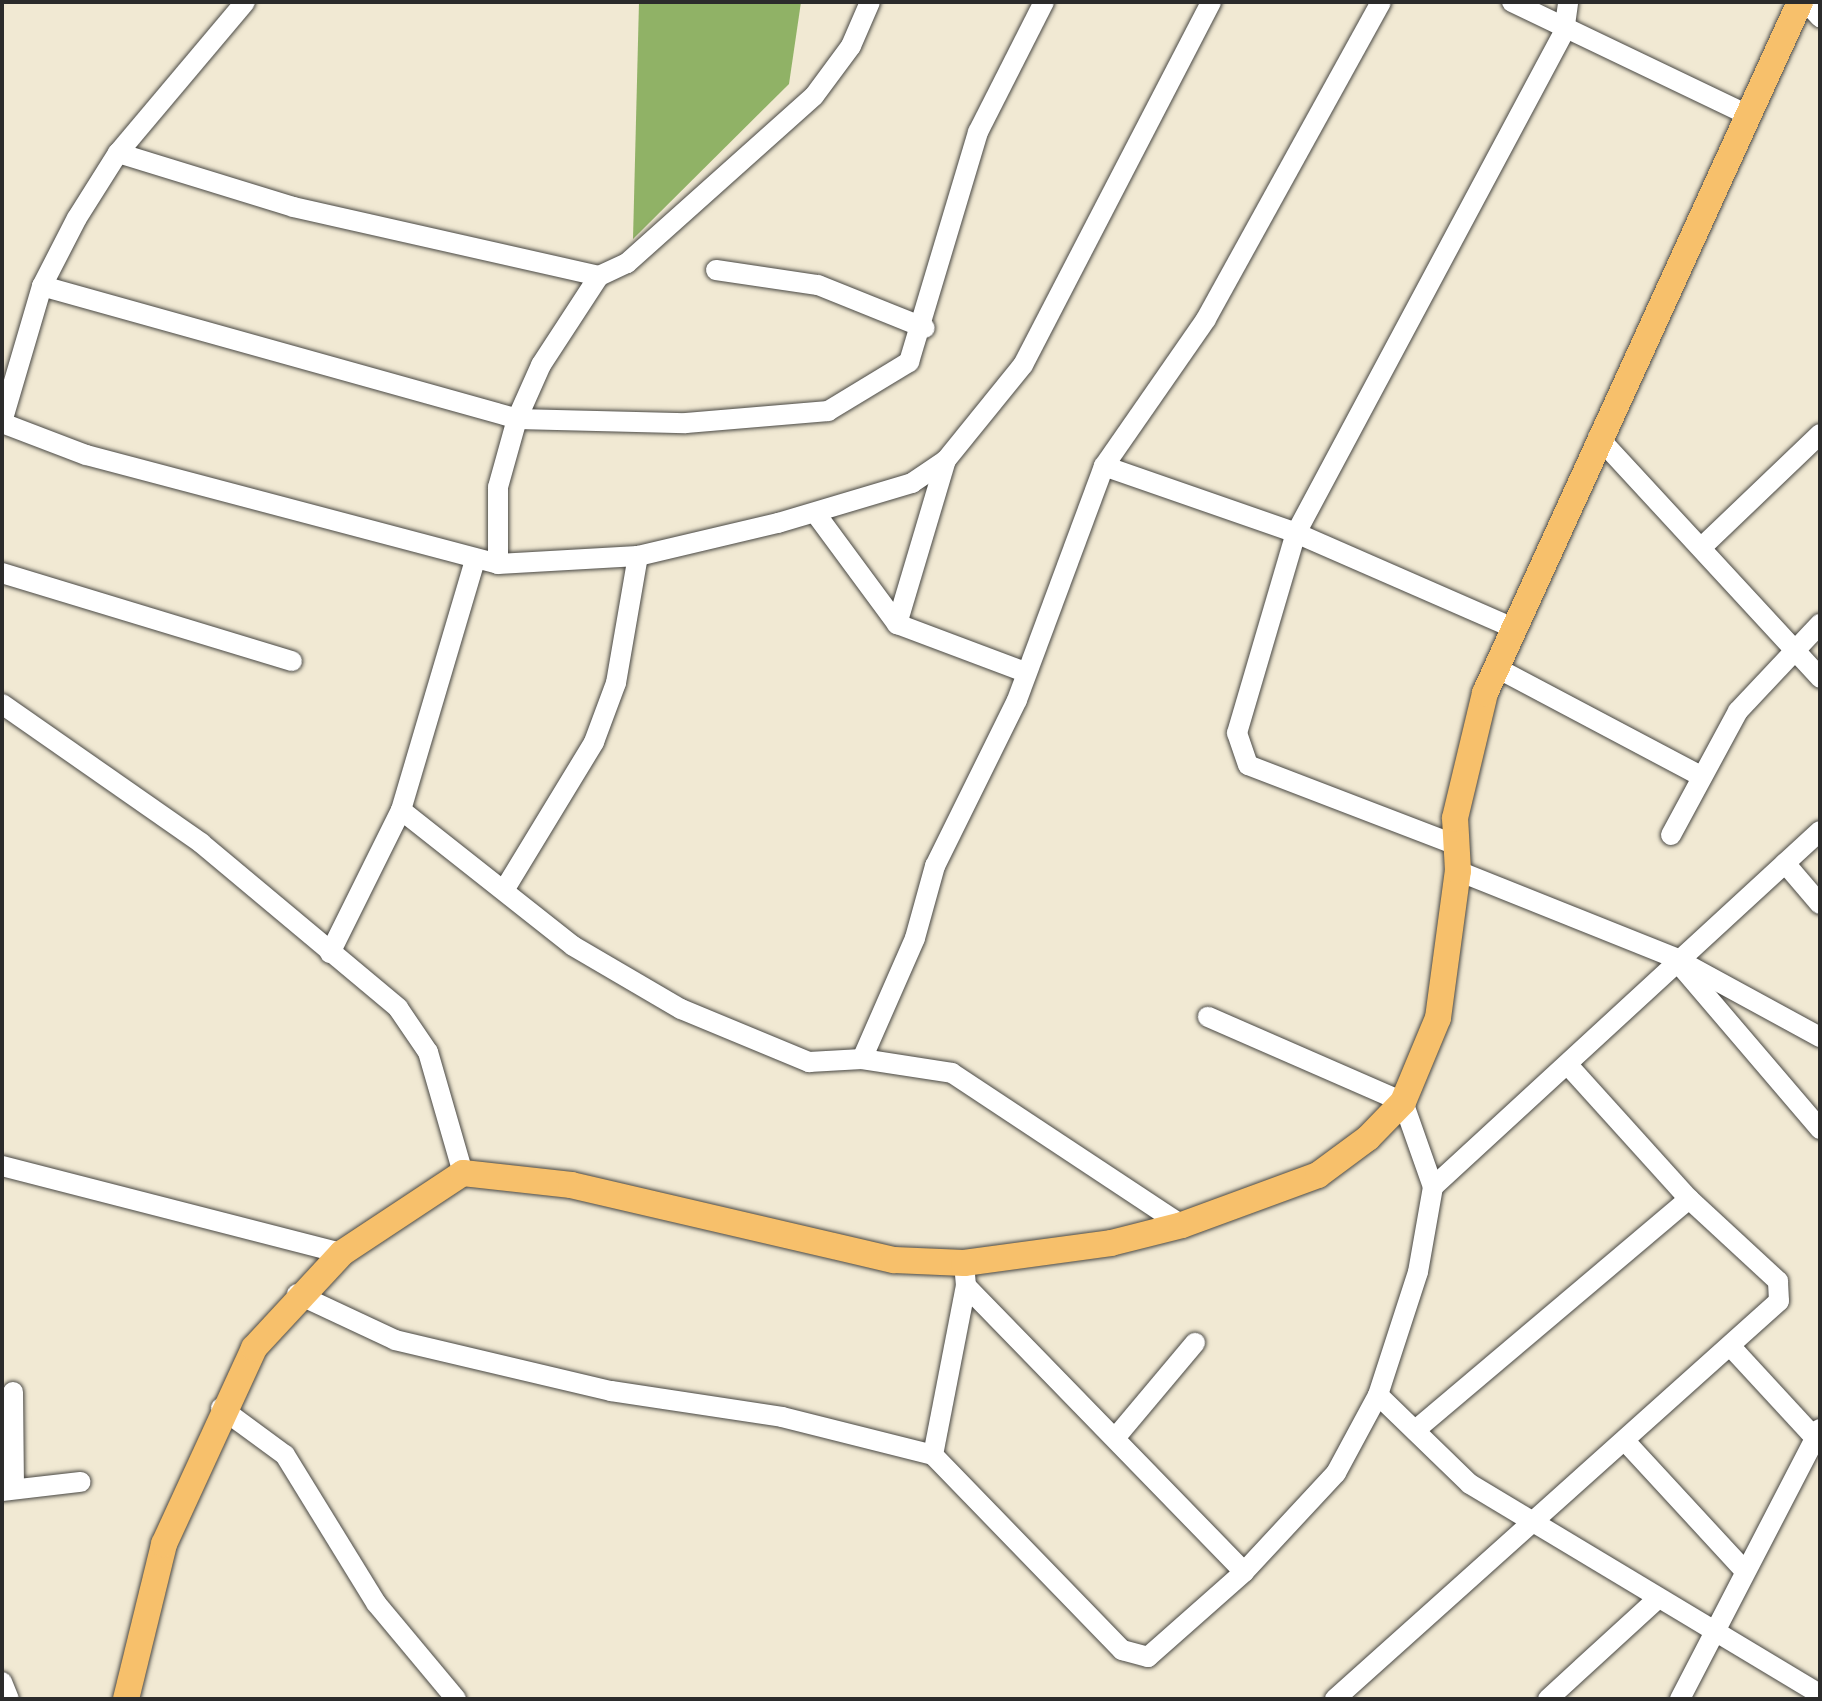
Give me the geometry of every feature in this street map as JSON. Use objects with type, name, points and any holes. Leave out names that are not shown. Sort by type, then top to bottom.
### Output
[{"type":"main road","points":[[126,1699],[164,1544],[221,1408],[297,1294],[342,1253],[463,1173],[571,1185],[965,1274],[1182,1225],[1318,1175],[1403,1102],[1438,1018],[1458,871],[1451,843],[1467,756],[1495,667],[1744,113],[1803,2]]},
{"type":"street","points":[[245,2],[118,153],[42,286],[2,422],[86,455],[498,564],[638,556],[816,514],[912,483],[946,460],[1023,365],[1211,2]]},
{"type":"street","points":[[498,564],[498,487],[517,419],[541,365],[599,276],[627,263],[814,96],[851,46],[870,2]]},
{"type":"street","points":[[42,286],[517,419],[686,423],[828,411],[909,362],[925,328],[968,158],[1044,2]]},
{"type":"street","points":[[862,1059],[915,938],[935,866],[1025,672],[1104,466],[1206,319],[1381,2]]},
{"type":"street","points":[[1512,2],[1564,32],[1744,113]]},
{"type":"street","points":[[1451,843],[1248,765],[1238,751],[1237,733],[1296,533],[1564,32],[1568,2]]},
{"type":"street","points":[[1803,2],[1820,17]]},
{"type":"street","points":[[118,153],[293,207],[599,276]]},
{"type":"street","points":[[716,270],[818,285],[925,328]]},
{"type":"street","points":[[1703,546],[1820,434]]},
{"type":"street","points":[[1598,437],[1703,546],[1820,678]]},
{"type":"street","points":[[897,624],[946,460]]},
{"type":"street","points":[[1104,466],[1296,533],[1511,627]]},
{"type":"street","points":[[816,514],[897,624],[1025,672]]},
{"type":"street","points":[[506,887],[594,742],[619,670],[638,556]]},
{"type":"street","points":[[330,953],[401,810],[475,560]]},
{"type":"street","points":[[2,573],[292,661]]},
{"type":"street","points":[[1671,835],[1699,775],[1738,711],[1795,647],[1820,624]]},
{"type":"street","points":[[1495,667],[1699,775]]},
{"type":"street","points":[[2,704],[150,804],[330,953],[415,1029],[463,1173]]},
{"type":"street","points":[[401,810],[506,887],[573,946],[681,1009],[809,1062],[862,1059],[912,1063],[979,1086],[1182,1225]]},
{"type":"street","points":[[1433,1187],[1568,1065],[1675,958],[1820,831]]},
{"type":"street","points":[[1785,863],[1820,904]]},
{"type":"street","points":[[1458,871],[1675,958],[1820,1037]]},
{"type":"street","points":[[1675,958],[1820,1129]]},
{"type":"street","points":[[297,1294],[395,1340],[611,1391],[782,1417],[933,1455],[1134,1658],[1148,1657],[1244,1572],[1336,1473],[1378,1395],[1418,1272],[1433,1187],[1403,1102],[1208,1017]]},
{"type":"street","points":[[1335,1699],[1529,1523],[1732,1348],[1781,1291],[1689,1199],[1568,1065]]},
{"type":"street","points":[[2,1166],[342,1253]]},
{"type":"street","points":[[1418,1428],[1689,1199]]},
{"type":"street","points":[[965,1274],[1244,1572]]},
{"type":"street","points":[[933,1455],[965,1274]]},
{"type":"street","points":[[1116,1437],[1195,1343]]},
{"type":"street","points":[[1680,1699],[1744,1570],[1818,1433],[1732,1348]]},
{"type":"street","points":[[13,1392],[8,1490],[80,1482]]},
{"type":"street","points":[[1378,1395],[1418,1428],[1470,1484],[1529,1523],[1820,1694]]},
{"type":"street","points":[[221,1408],[285,1455],[376,1603],[456,1699]]},
{"type":"street","points":[[1625,1441],[1744,1570]]},
{"type":"street","points":[[1548,1699],[1657,1599]]},
{"type":"street","points":[[2,1682],[9,1699]]},
{"type":"green space","points":[[639,2],[801,2],[789,84],[633,239]]}]
